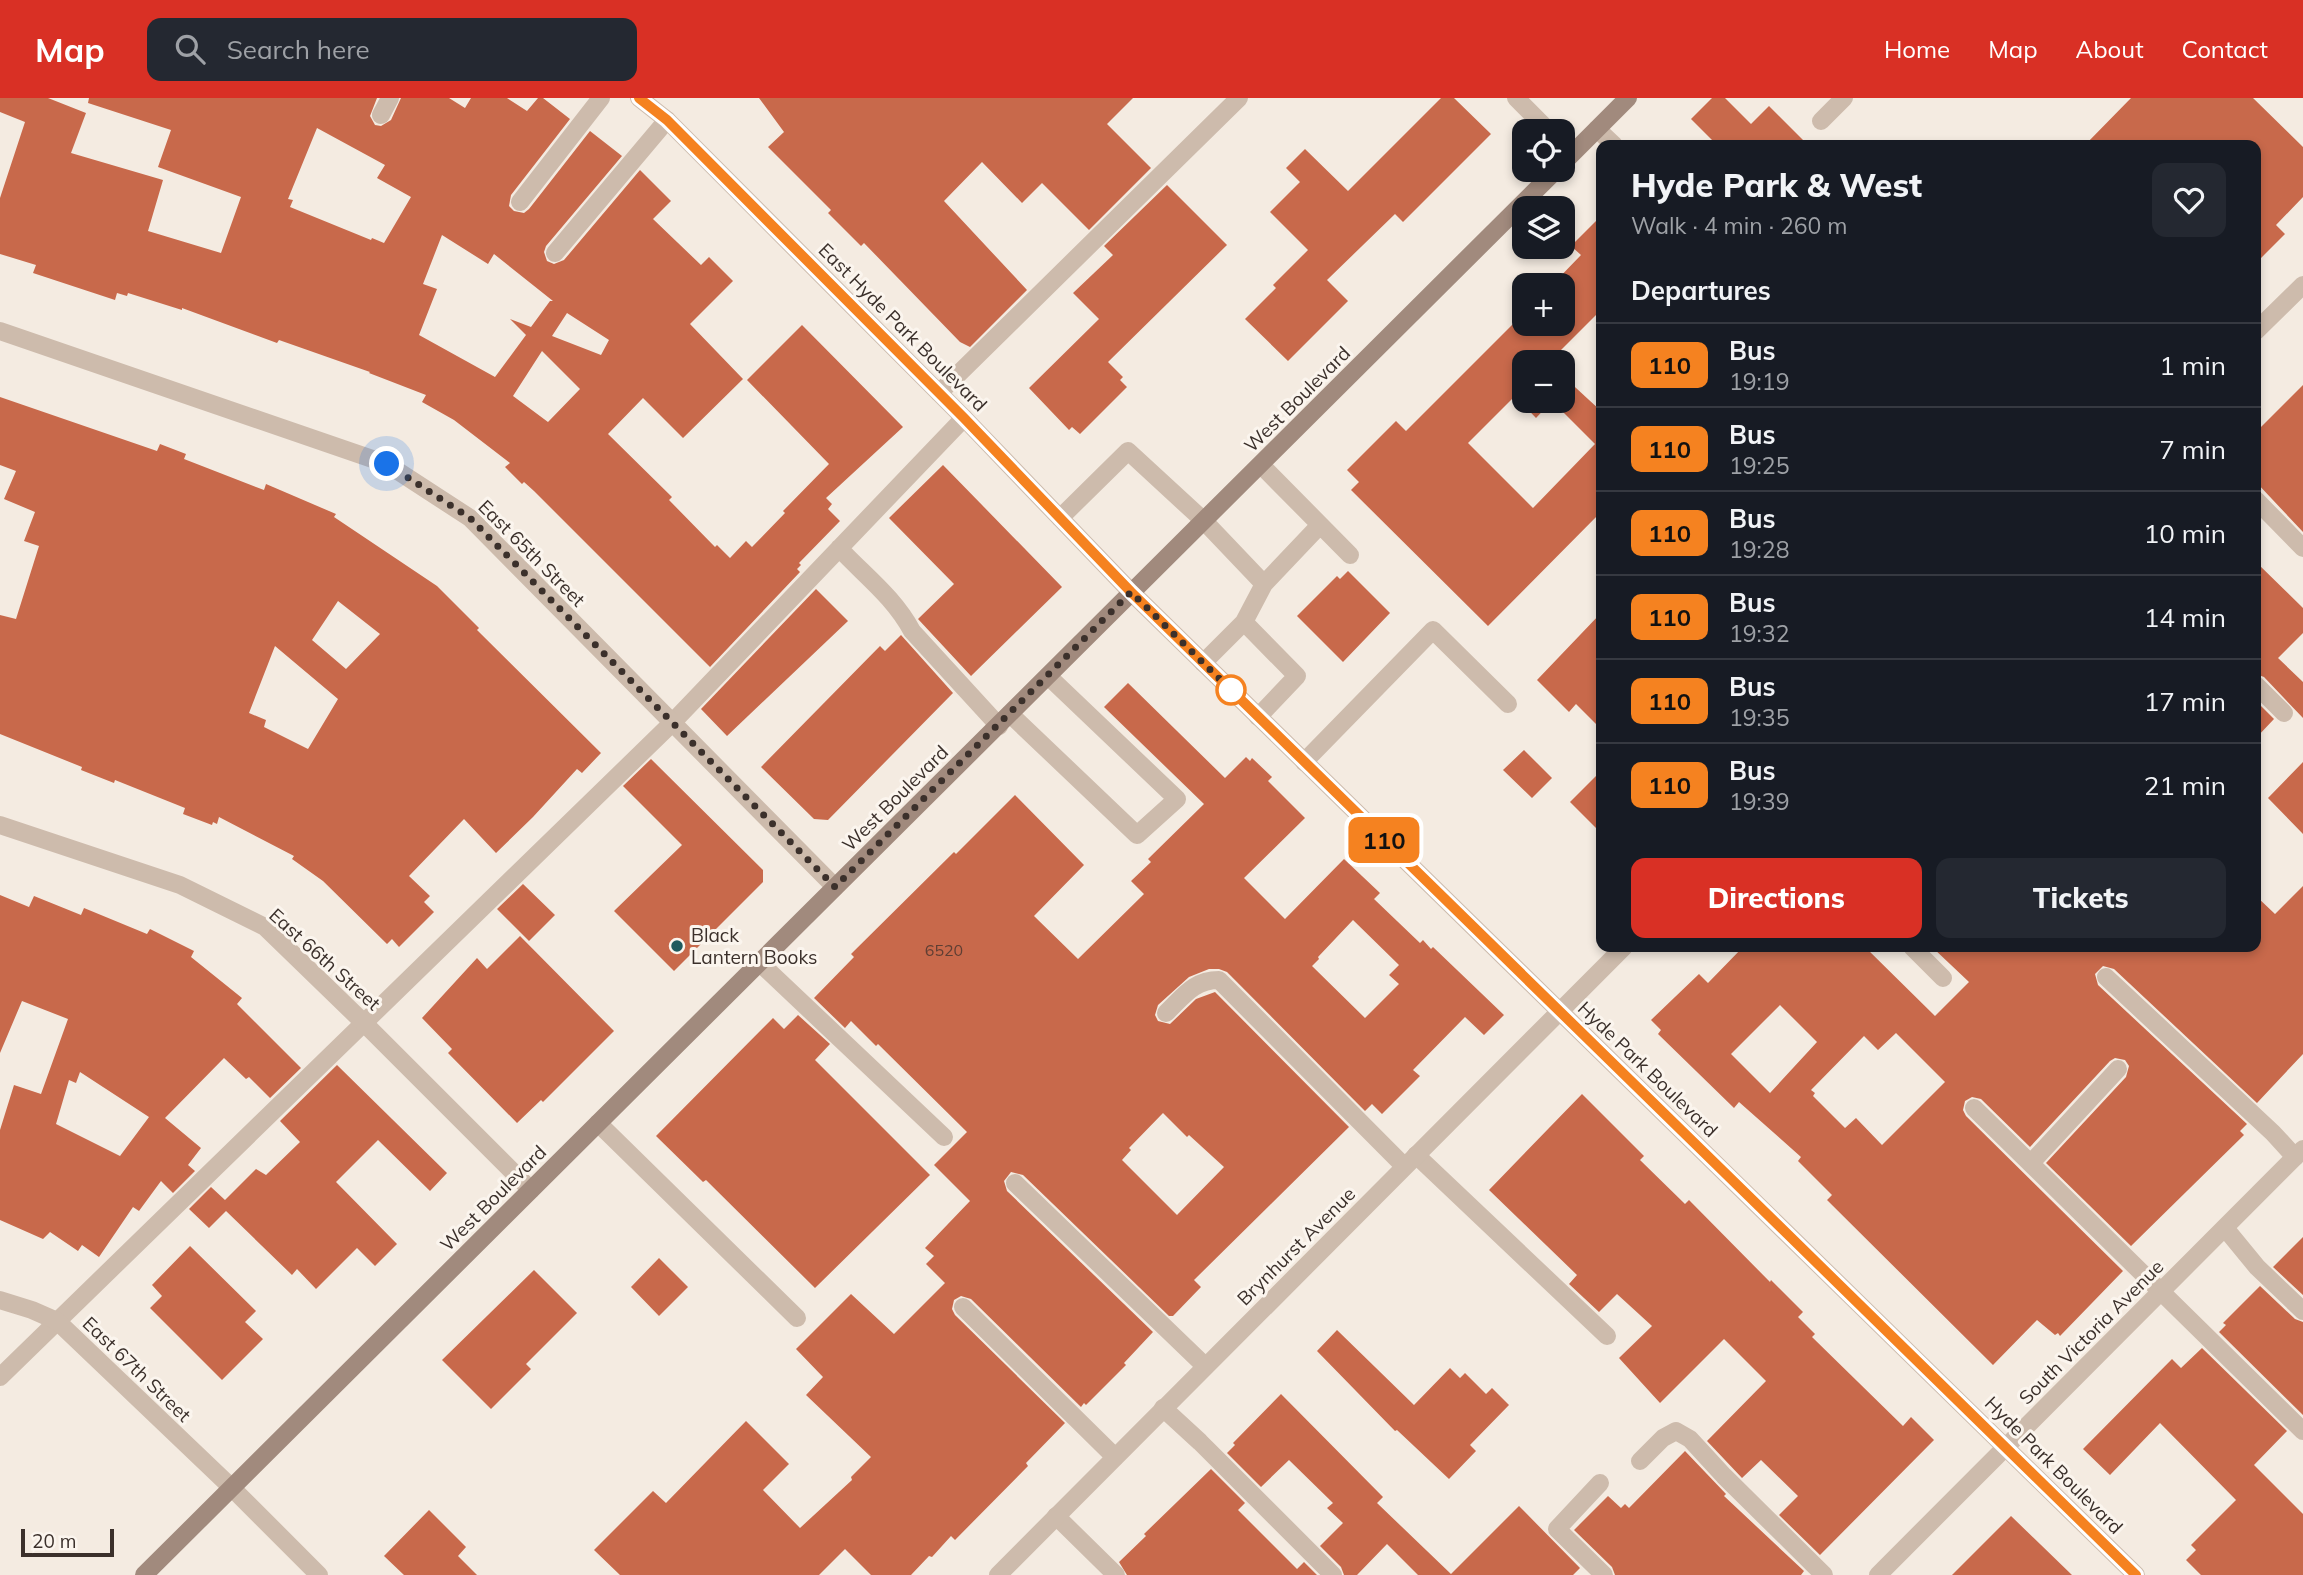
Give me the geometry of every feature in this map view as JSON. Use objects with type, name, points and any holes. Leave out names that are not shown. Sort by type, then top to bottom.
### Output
[{"type":"main road","points":[[1575,147],[1628,98]]},
{"type":"main road","name":"West Boulevard","points":[[144,1575],[1544,182]]},
{"type":"street","points":[[381,115],[390,98]]},
{"type":"street","points":[[520,202],[601,98]]},
{"type":"street","name":"East Hyde Park Boulevard","points":[[639,98],[667,120],[964,418],[1131,592]]},
{"type":"street","points":[[555,253],[667,120],[664,98]]},
{"type":"street","points":[[939,393],[1239,98]]},
{"type":"street","points":[[1516,98],[1537,119]]},
{"type":"street","points":[[1821,121],[1844,98]]},
{"type":"street","points":[[1597,129],[1609,140]]},
{"type":"street","points":[[2261,326],[2303,285]]},
{"type":"street","name":"East 65th Street","points":[[0,331],[387,464],[470,518],[835,887]]},
{"type":"street","points":[[0,1377],[671,724],[964,418]]},
{"type":"street","points":[[1060,518],[1128,451],[1204,521],[1264,584]]},
{"type":"street","points":[[1261,465],[1350,555]]},
{"type":"street","points":[[2261,505],[2303,548]]},
{"type":"street","points":[[1203,663],[1244,622],[1264,584],[1321,525]]},
{"type":"street","points":[[839,548],[886,593],[905,617],[912,631],[1004,720],[1137,835],[1177,799],[1048,676]]},
{"type":"street","name":"Hyde Park Boulevard","points":[[1131,592],[2136,1575]]},
{"type":"street","points":[[1244,622],[1297,676],[1258,718]]},
{"type":"street","points":[[1304,762],[1433,630],[1508,704]]},
{"type":"street","points":[[2261,690],[2284,713]]},
{"type":"street","name":"East 66th Street","points":[[0,825],[180,885],[265,927],[531,1190]]},
{"type":"street","name":"Brynhurst Avenue","points":[[998,1575],[1619,952]]},
{"type":"street","points":[[1917,952],[1943,978]]},
{"type":"street","points":[[760,963],[944,1137]]},
{"type":"street","points":[[2106,977],[2273,1133],[2299,1153]]},
{"type":"street","points":[[1166,1013],[1197,984],[1204,980],[1219,980],[1410,1160],[1607,1336]]},
{"type":"street","points":[[2031,1163],[2118,1069]]},
{"type":"street","points":[[1974,1108],[2303,1431]]},
{"type":"street","points":[[598,1123],[797,1318]]},
{"type":"street","name":"South Victoria Avenue","points":[[1878,1575],[2299,1153]]},
{"type":"street","points":[[1015,1183],[1205,1366]]},
{"type":"street","points":[[2225,1227],[2257,1267],[2303,1311]]},
{"type":"street","name":"East 67th Street","points":[[0,1300],[57,1321],[319,1575]]},
{"type":"street","points":[[963,1307],[1115,1457]]},
{"type":"street","points":[[1163,1409],[1200,1442],[1333,1575]]},
{"type":"street","points":[[1640,1461],[1663,1438],[1676,1431],[1690,1439],[1824,1575]]},
{"type":"street","points":[[1600,1483],[1557,1530],[1604,1575]]},
{"type":"street","points":[[1056,1516],[1116,1575]]},
{"type":"building","points":[[0,98],[48,98],[86,113],[71,153],[163,180],[148,231],[221,253],[241,197],[158,167],[171,130],[88,103],[89,98],[377,98],[370,116],[375,125],[381,126],[391,120],[401,98],[449,98],[465,108],[471,98],[507,98],[527,111],[538,98],[543,98],[570,119],[511,195],[509,206],[514,211],[524,213],[529,209],[590,131],[622,156],[546,246],[544,252],[547,261],[554,264],[564,260],[640,170],[671,201],[653,219],[701,265],[709,257],[733,281],[690,324],[743,379],[683,438],[643,398],[608,434],[672,497],[669,500],[715,547],[717,545],[730,558],[746,541],[752,547],[829,464],[747,380],[802,325],[903,427],[826,498],[832,504],[828,509],[840,521],[799,563],[801,565],[797,569],[800,572],[710,667],[534,491],[524,482],[522,484],[505,467],[510,463],[454,420],[422,402],[426,395],[370,372],[279,340],[277,343],[182,308],[128,293],[127,296],[117,293],[115,300],[33,273],[36,265],[0,254],[0,198],[25,122],[0,112]],"holes":[[[317,128],[385,165],[377,178],[411,197],[384,243],[290,207],[293,200],[288,199]],[[442,235],[488,264],[494,254],[553,301],[550,301],[531,327],[510,319],[526,335],[495,377],[419,335],[437,289],[423,284]],[[567,313],[609,340],[601,355],[552,336]],[[542,351],[580,389],[548,422],[513,396]]]},
{"type":"building","points":[[759,98],[1133,98],[1107,124],[1151,168],[1089,230],[1042,183],[1022,203],[982,162],[944,201],[1027,290],[970,347],[960,342],[864,243],[861,246],[828,213],[831,210],[768,147],[784,132]]},
{"type":"building","points":[[1441,98],[1454,98],[1491,134],[1403,222],[1395,214],[1327,280],[1348,301],[1288,361],[1245,319],[1276,288],[1273,285],[1308,250],[1270,212],[1300,182],[1286,168],[1305,149],[1348,191]]},
{"type":"building","points":[[1712,98],[1725,98],[1751,124],[1769,106],[1803,140],[1712,140],[1691,119]]},
{"type":"building","points":[[2131,98],[2253,98],[2303,147],[2303,197],[2276,225],[2285,234],[2261,258],[2261,140],[2090,140]]},
{"type":"building","points":[[1167,185],[1227,245],[1108,362],[1123,377],[1120,380],[1127,387],[1080,434],[1072,427],[1069,430],[1029,388],[1099,319],[1073,293],[1113,255],[1104,246]]},
{"type":"building","points":[[1596,221],[1596,315],[1575,336],[1575,273],[1564,273],[1581,255],[1575,250],[1575,242]]},
{"type":"building","points":[[1512,325],[1512,336],[1575,336],[1561,350],[1512,350],[1512,399],[1468,443],[1533,508],[1595,444],[1564,413],[1575,413],[1575,387],[1596,406],[1596,517],[1488,626],[1351,490],[1359,482],[1347,470],[1396,421],[1406,431]]},
{"type":"building","points":[[2303,385],[2303,532],[2261,487],[2261,427]]},
{"type":"building","points":[[0,397],[157,451],[160,444],[186,454],[184,459],[264,490],[266,484],[336,514],[334,517],[437,586],[479,628],[477,630],[601,753],[582,773],[577,769],[496,853],[464,819],[409,876],[430,896],[424,902],[434,912],[399,947],[392,939],[387,944],[323,881],[292,859],[294,856],[219,817],[217,824],[213,822],[212,825],[183,814],[185,808],[115,780],[114,783],[81,770],[82,767],[0,734],[0,615],[16,619],[39,546],[24,541],[35,512],[4,499],[16,471],[0,465]],"holes":[[[338,601],[380,634],[346,669],[312,640]],[[275,646],[338,699],[308,749],[264,727],[266,720],[249,713]]]},
{"type":"building","points":[[943,465],[1062,587],[971,676],[918,619],[954,584],[889,518]]},
{"type":"building","points":[[2261,567],[2303,608],[2303,633],[2278,658],[2303,682],[2303,718],[2261,676]]},
{"type":"building","points":[[1348,571],[1390,613],[1343,662],[1297,616],[1337,576],[1340,579]]},
{"type":"building","points":[[816,589],[848,621],[727,736],[701,709]]},
{"type":"building","points":[[1596,618],[1596,724],[1576,704],[1569,712],[1537,680]]},
{"type":"building","points":[[901,635],[953,693],[828,820],[814,819],[761,767],[880,646],[885,651]]},
{"type":"building","points":[[1128,683],[1225,778],[1246,757],[1250,761],[1252,758],[1272,777],[1268,781],[1305,818],[1244,878],[1285,919],[1344,859],[1380,893],[1374,899],[1420,943],[1423,940],[1431,949],[1433,947],[1504,1015],[1484,1035],[1465,1017],[1413,1070],[1420,1076],[1382,1114],[1372,1104],[1365,1111],[1227,972],[1209,969],[1189,977],[1158,1005],[1155,1015],[1158,1021],[1170,1024],[1196,999],[1215,992],[1349,1127],[1194,1280],[1201,1287],[1173,1316],[1169,1316],[1023,1175],[1011,1172],[1004,1181],[1007,1191],[1153,1332],[1124,1363],[1126,1365],[1081,1407],[971,1299],[961,1296],[954,1300],[952,1309],[955,1315],[1065,1423],[1026,1463],[1028,1466],[955,1540],[951,1536],[911,1575],[871,1575],[845,1549],[819,1575],[620,1575],[594,1550],[653,1491],[666,1503],[746,1421],[789,1464],[763,1490],[800,1528],[852,1480],[851,1477],[871,1457],[806,1395],[823,1377],[796,1349],[851,1294],[894,1334],[945,1283],[926,1264],[934,1256],[925,1248],[970,1201],[934,1165],[967,1132],[878,1044],[876,1046],[851,1021],[845,1028],[814,998],[854,957],[851,954],[1015,795],[1084,865],[1034,916],[1078,959],[1144,894],[1131,881],[1151,862],[1148,859],[1204,804],[1104,707]],"holes":[[[1353,920],[1399,965],[1389,975],[1399,984],[1365,1018],[1312,966]],[[1163,1113],[1224,1167],[1177,1215],[1122,1160],[1131,1150],[1129,1148]]]},
{"type":"building","points":[[2261,706],[2274,719],[2261,733]]},
{"type":"building","points":[[1524,750],[1552,778],[1532,798],[1503,770]]},
{"type":"building","points":[[651,759],[763,870],[763,882],[674,971],[614,911],[682,845],[623,786]]},
{"type":"building","points":[[2303,762],[2303,834],[2268,798]]},
{"type":"building","points":[[1596,776],[1596,828],[1570,802]]},
{"type":"building","points":[[523,884],[555,915],[529,941],[497,909]]},
{"type":"building","points":[[2303,886],[2303,1054],[2257,1103],[2114,969],[2103,966],[2095,974],[2098,985],[2247,1124],[2240,1131],[2244,1135],[2131,1246],[2046,1163],[2126,1077],[2129,1066],[2125,1060],[2115,1058],[2110,1061],[2030,1147],[1981,1099],[1972,1097],[1965,1101],[1963,1110],[1966,1116],[2123,1271],[2060,1336],[2037,1320],[1993,1365],[1827,1200],[1832,1195],[1798,1161],[1801,1157],[1739,1102],[1734,1108],[1658,1034],[1661,1030],[1651,1020],[1699,974],[1708,983],[1738,952],[1870,952],[1935,1016],[1969,982],[1937,952],[2261,952],[2261,901],[2275,914]],"holes":[[[1780,1005],[1817,1042],[1770,1093],[1731,1054]],[[1896,1033],[1945,1082],[1882,1145],[1856,1118],[1845,1128],[1813,1096],[1815,1093],[1811,1090],[1864,1036],[1878,1050]]]},
{"type":"building","points":[[0,895],[29,907],[34,896],[81,915],[84,908],[147,934],[150,929],[194,951],[191,957],[242,998],[237,1004],[301,1068],[270,1098],[224,1058],[165,1118],[201,1148],[188,1165],[195,1171],[173,1193],[161,1181],[139,1211],[133,1207],[99,1257],[82,1245],[78,1251],[50,1232],[43,1239],[0,1220],[0,1130],[14,1085],[41,1094],[68,1019],[22,1001],[0,1053]],"holes":[[[80,1072],[149,1117],[120,1156],[56,1124],[69,1080],[76,1083]]]},
{"type":"building","points":[[520,936],[614,1031],[543,1102],[541,1100],[517,1123],[448,1053],[452,1049],[422,1018],[477,958],[487,969]]},
{"type":"building","points":[[798,1015],[830,1044],[815,1060],[930,1175],[815,1288],[706,1180],[703,1182],[656,1136],[773,1018],[784,1029]]},
{"type":"building","points":[[337,1065],[447,1173],[430,1191],[378,1140],[336,1182],[397,1244],[375,1266],[357,1248],[316,1289],[297,1269],[292,1275],[226,1211],[209,1228],[189,1209],[211,1187],[225,1200],[256,1169],[266,1175],[300,1142],[280,1121]]},
{"type":"building","points":[[1582,1094],[1644,1156],[1640,1160],[1685,1204],[1689,1200],[1803,1312],[1798,1317],[1815,1334],[1812,1337],[1903,1426],[1911,1417],[1934,1440],[1820,1555],[1779,1515],[1798,1496],[1761,1460],[1742,1478],[1707,1441],[1766,1381],[1724,1339],[1660,1403],[1619,1358],[1652,1326],[1617,1294],[1599,1312],[1569,1284],[1577,1275],[1489,1190]]},
{"type":"building","points":[[2303,1237],[2303,1295],[2273,1267]]},
{"type":"building","points":[[190,1246],[256,1311],[245,1322],[263,1339],[222,1380],[150,1308],[162,1296],[152,1285]]},
{"type":"building","points":[[659,1258],[688,1287],[659,1316],[631,1287]]},
{"type":"building","points":[[534,1270],[577,1313],[526,1364],[531,1369],[491,1409],[442,1360]]},
{"type":"building","points":[[2260,1286],[2295,1319],[2303,1322],[2303,1415],[2219,1332],[2226,1325],[2223,1323]]},
{"type":"building","points":[[1337,1330],[1414,1405],[1450,1368],[1460,1378],[1465,1373],[1486,1394],[1492,1388],[1509,1405],[1470,1445],[1476,1451],[1449,1479],[1395,1431],[1317,1351]]},
{"type":"building","points":[[2202,1348],[2287,1431],[2254,1465],[2303,1514],[2303,1575],[2201,1575],[2186,1560],[2196,1550],[2191,1545],[2236,1500],[2160,1423],[2110,1475],[2083,1449],[2172,1359],[2181,1368]]},
{"type":"building","points":[[1281,1394],[1383,1497],[1377,1503],[1451,1574],[1519,1506],[1580,1568],[1573,1575],[1418,1575],[1387,1544],[1357,1575],[1344,1575],[1341,1567],[1320,1546],[1343,1523],[1327,1508],[1333,1503],[1289,1460],[1261,1487],[1227,1453],[1235,1445],[1233,1443]]},
{"type":"building","points":[[1685,1451],[1726,1494],[1724,1496],[1804,1571],[1801,1575],[1615,1575],[1612,1567],[1574,1530],[1608,1496],[1621,1508],[1625,1504],[1629,1508]]},
{"type":"building","points":[[1211,1469],[1245,1503],[1238,1510],[1297,1569],[1304,1562],[1317,1575],[1127,1575],[1119,1562]]},
{"type":"building","points":[[429,1510],[466,1547],[458,1556],[477,1575],[404,1575],[384,1556]]},
{"type":"building","points":[[2011,1516],[2072,1575],[1952,1575]]},
{"type":"bus line","name":"110","points":[[639,98],[667,120],[964,418],[1131,592],[2136,1575]]},
{"type":"place","name":"Black Lantern Books","points":[[677,946]]},
{"type":"route","points":[[387,464],[470,518],[652,705],[835,887],[1131,592],[1240,699],[1231,690]]}]
